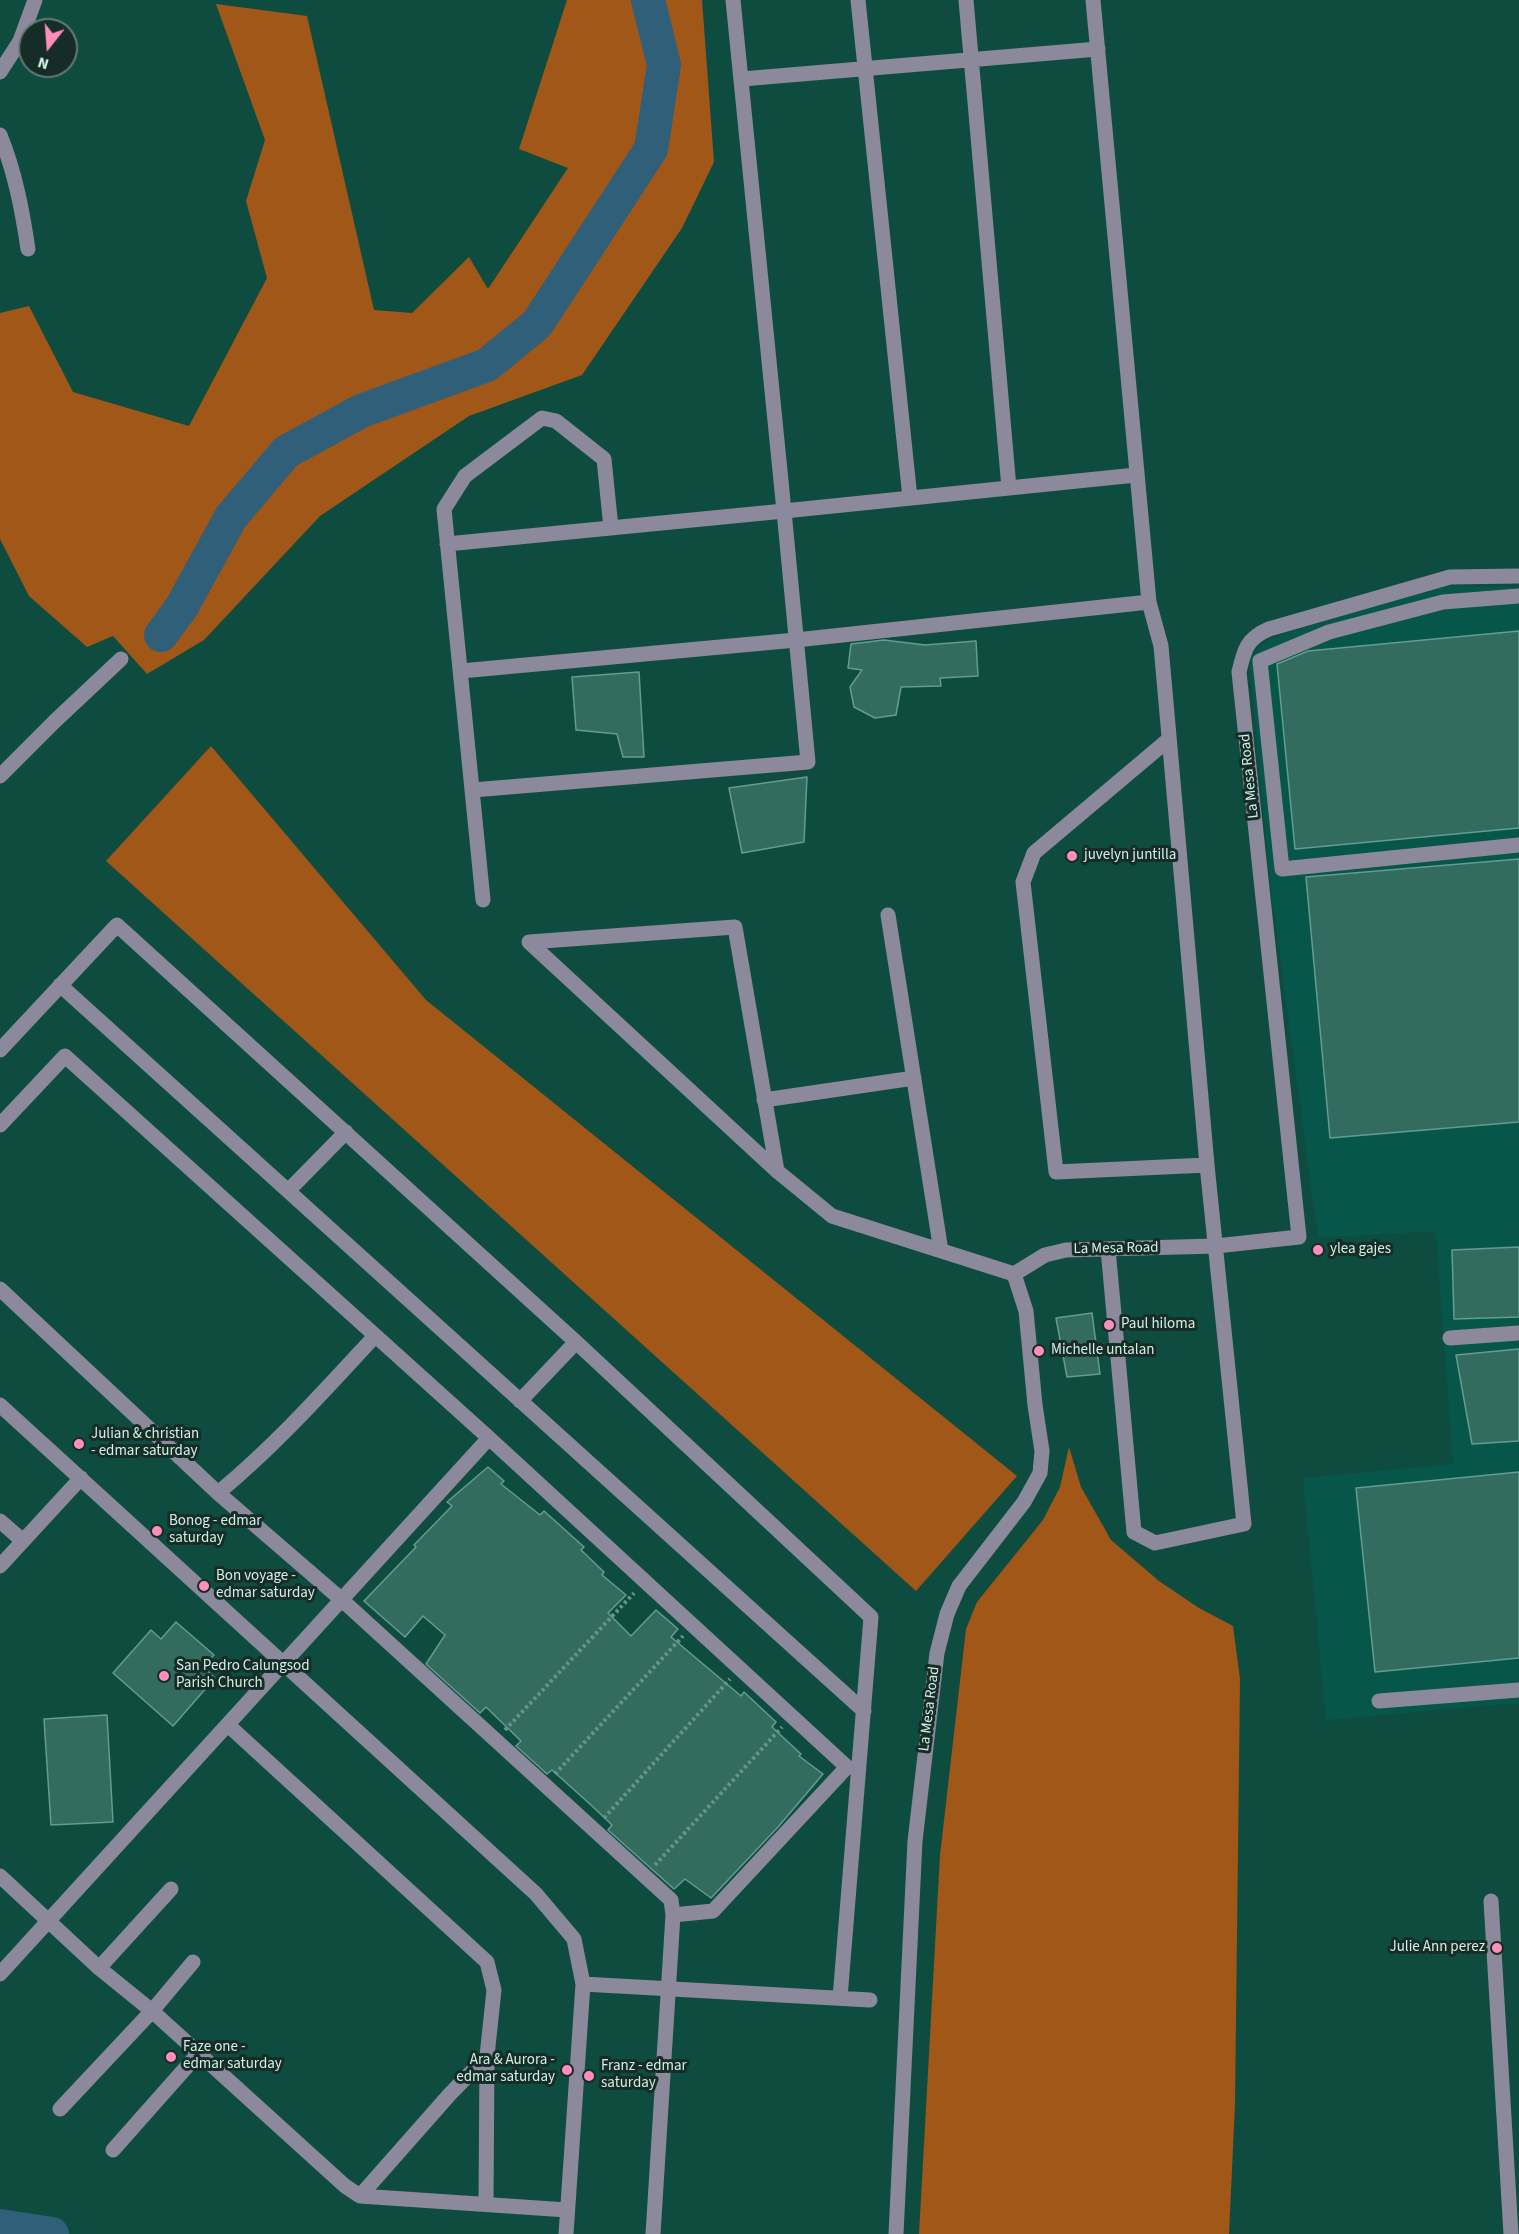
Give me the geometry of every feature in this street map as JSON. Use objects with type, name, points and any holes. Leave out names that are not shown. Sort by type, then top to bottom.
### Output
[{"type":"street","points":[[0,72],[20,41],[35,0]]},
{"type":"street","points":[[473,790],[808,762],[733,0]]},
{"type":"street","points":[[858,0],[910,498]]},
{"type":"street","points":[[966,0],[1009,488]]},
{"type":"street","points":[[1093,0],[1136,475],[1149,602],[1161,646],[1207,1165],[1244,1524],[1155,1543],[1134,1532],[1108,1249]]},
{"type":"street","points":[[742,79],[1098,49]]},
{"type":"street","points":[[0,135],[20,196],[28,249]]},
{"type":"street","points":[[483,900],[444,509],[465,476],[542,418],[556,421],[604,459],[611,528]]},
{"type":"street","points":[[447,544],[1136,475]]},
{"type":"street","name":"La Mesa Road","points":[[896,2234],[915,1841],[937,1653],[947,1614],[959,1586],[1024,1502],[1040,1473],[1042,1451],[1026,1311],[1014,1274],[1045,1256],[1066,1250],[1216,1246],[1299,1237],[1239,672],[1244,650],[1256,635],[1269,630],[1450,577],[1519,576]]},
{"type":"street","points":[[1519,596],[1443,602],[1329,632],[1260,661],[1282,869],[1519,845]]},
{"type":"street","points":[[460,671],[796,640],[1149,602]]},
{"type":"street","points":[[0,776],[121,659]]},
{"type":"street","points":[[1168,740],[1034,853],[1023,882],[1056,1172],[1207,1165]]},
{"type":"street","points":[[888,915],[941,1251]]},
{"type":"street","points":[[0,1050],[117,925],[576,1342],[871,1617],[840,1998]]},
{"type":"street","points":[[777,1171],[735,927],[529,942],[777,1171],[832,1216],[1014,1274]]},
{"type":"street","points":[[60,985],[864,1711]]},
{"type":"street","points":[[0,1125],[65,1056],[489,1438],[847,1767],[714,1911],[673,1915]]},
{"type":"street","points":[[764,1100],[914,1078]]},
{"type":"street","points":[[288,1191],[346,1132]]},
{"type":"street","points":[[0,1289],[218,1493],[342,1600],[670,1900],[673,1915],[653,2234]]},
{"type":"street","points":[[1450,1338],[1519,1334]]},
{"type":"street","points":[[218,1493],[254,1464],[292,1426],[375,1336]]},
{"type":"street","points":[[520,1401],[576,1342]]},
{"type":"street","points":[[0,1406],[536,1894],[574,1939],[583,1984],[566,2234]]},
{"type":"street","points":[[0,1974],[489,1438]]},
{"type":"street","points":[[0,1566],[81,1478]]},
{"type":"street","points":[[0,1521],[23,1541]]},
{"type":"street","points":[[1379,1701],[1519,1690]]},
{"type":"street","points":[[228,1725],[487,1962],[494,1990],[487,2056],[486,2204]]},
{"type":"street","points":[[0,1876],[99,1968],[152,2011],[345,2186],[360,2196],[567,2210]]},
{"type":"street","points":[[99,1968],[171,1889]]},
{"type":"street","points":[[1491,1901],[1511,2234]]},
{"type":"street","points":[[60,2109],[152,2011],[193,1962]]},
{"type":"street","points":[[583,1984],[870,2000]]},
{"type":"street","points":[[113,2150],[198,2054]]},
{"type":"street","points":[[360,2196],[450,2094],[487,2056]]},
{"type":"path","points":[[495,1740],[644,1582]]},
{"type":"path","points":[[544,1785],[693,1626]]},
{"type":"path","points":[[593,1830],[740,1668]]},
{"type":"path","points":[[645,1877],[792,1716]]},
{"type":"shaded area","points":[[567,0],[702,0],[714,162],[682,228],[582,375],[469,416],[320,516],[204,640],[147,674],[113,636],[87,647],[29,596],[0,539],[0,313],[29,306],[73,392],[189,426],[267,278],[246,201],[265,140],[216,4],[307,16],[374,310],[412,313],[469,257],[488,289],[568,168],[519,149]]},
{"type":"shaded area","points":[[1435,586],[1519,587],[1519,1703],[1326,1720],[1303,1478],[1453,1464],[1436,1231],[1318,1238],[1270,882],[1249,657],[1271,638]]},
{"type":"shaded area","points":[[211,746],[426,1000],[1017,1476],[916,1591],[106,861]]},
{"type":"shaded area","points":[[1069,1447],[1081,1487],[1111,1540],[1159,1581],[1199,1608],[1233,1626],[1240,1679],[1235,2104],[1229,2234],[919,2234],[940,1855],[966,1629],[977,1602],[1043,1520],[1060,1487]]},
{"type":"building","points":[[1519,631],[1519,828],[1295,849],[1277,664],[1308,651]]},
{"type":"building","points":[[884,640],[925,645],[976,641],[978,676],[940,678],[941,686],[901,687],[896,715],[875,718],[854,707],[850,687],[862,670],[848,668],[851,644]]},
{"type":"building","points":[[639,672],[644,757],[623,757],[617,734],[576,730],[572,677]]},
{"type":"building","points":[[807,777],[804,842],[742,853],[729,788]]},
{"type":"building","points":[[1519,859],[1519,1122],[1330,1138],[1306,877]]},
{"type":"building","points":[[1519,1247],[1519,1317],[1454,1319],[1452,1250]]},
{"type":"building","points":[[1092,1313],[1100,1374],[1067,1377],[1056,1318]]},
{"type":"building","points":[[1519,1349],[1519,1441],[1472,1444],[1456,1355]]},
{"type":"building","points":[[488,1467],[504,1481],[501,1484],[540,1515],[544,1511],[584,1547],[581,1550],[604,1572],[602,1575],[626,1595],[608,1613],[631,1636],[656,1610],[678,1629],[671,1637],[741,1696],[744,1692],[776,1722],[772,1727],[801,1754],[799,1756],[823,1774],[778,1827],[711,1898],[685,1879],[674,1889],[608,1830],[612,1825],[591,1805],[552,1770],[547,1774],[516,1746],[521,1741],[486,1707],[480,1713],[426,1664],[445,1635],[423,1616],[405,1637],[364,1601],[452,1506],[447,1502]]},
{"type":"building","points":[[1519,1472],[1519,1658],[1375,1672],[1356,1488]]},
{"type":"building","name":"San Pedro Calungsod Parish Church","points":[[176,1622],[214,1655],[203,1667],[215,1678],[173,1726],[113,1673],[151,1630],[161,1639]]},
{"type":"building","points":[[107,1715],[113,1822],[51,1825],[44,1719]]},
{"type":"waterway","points":[[161,635],[181,608],[231,517],[286,452],[361,411],[487,365],[537,324],[651,149],[664,65],[648,0]]},
{"type":"waterway","points":[[0,2226],[52,2234]]},
{"type":"place","name":"juvelyn juntilla","points":[[1072,856]]},
{"type":"place","name":"ylea gajes","points":[[1318,1250]]},
{"type":"place","name":"Paul hiloma","points":[[1109,1325]]},
{"type":"place","name":"Michelle untalan","points":[[1039,1351]]},
{"type":"place","name":"Julian & christian - edmar saturday","points":[[79,1444]]},
{"type":"place","name":"Bonog - edmar saturday","points":[[157,1531]]},
{"type":"place","name":"Bon voyage - edmar saturday","points":[[204,1586]]},
{"type":"place","name":"San Pedro Calungsod Parish Church","points":[[164,1676]]},
{"type":"place","name":"Julie Ann perez","points":[[1497,1948]]},
{"type":"place","name":"Faze one - edmar saturday","points":[[171,2057]]},
{"type":"place","name":"Ara & Aurora - edmar saturday","points":[[567,2070]]},
{"type":"place","name":"Franz - edmar saturday","points":[[589,2076]]}]
